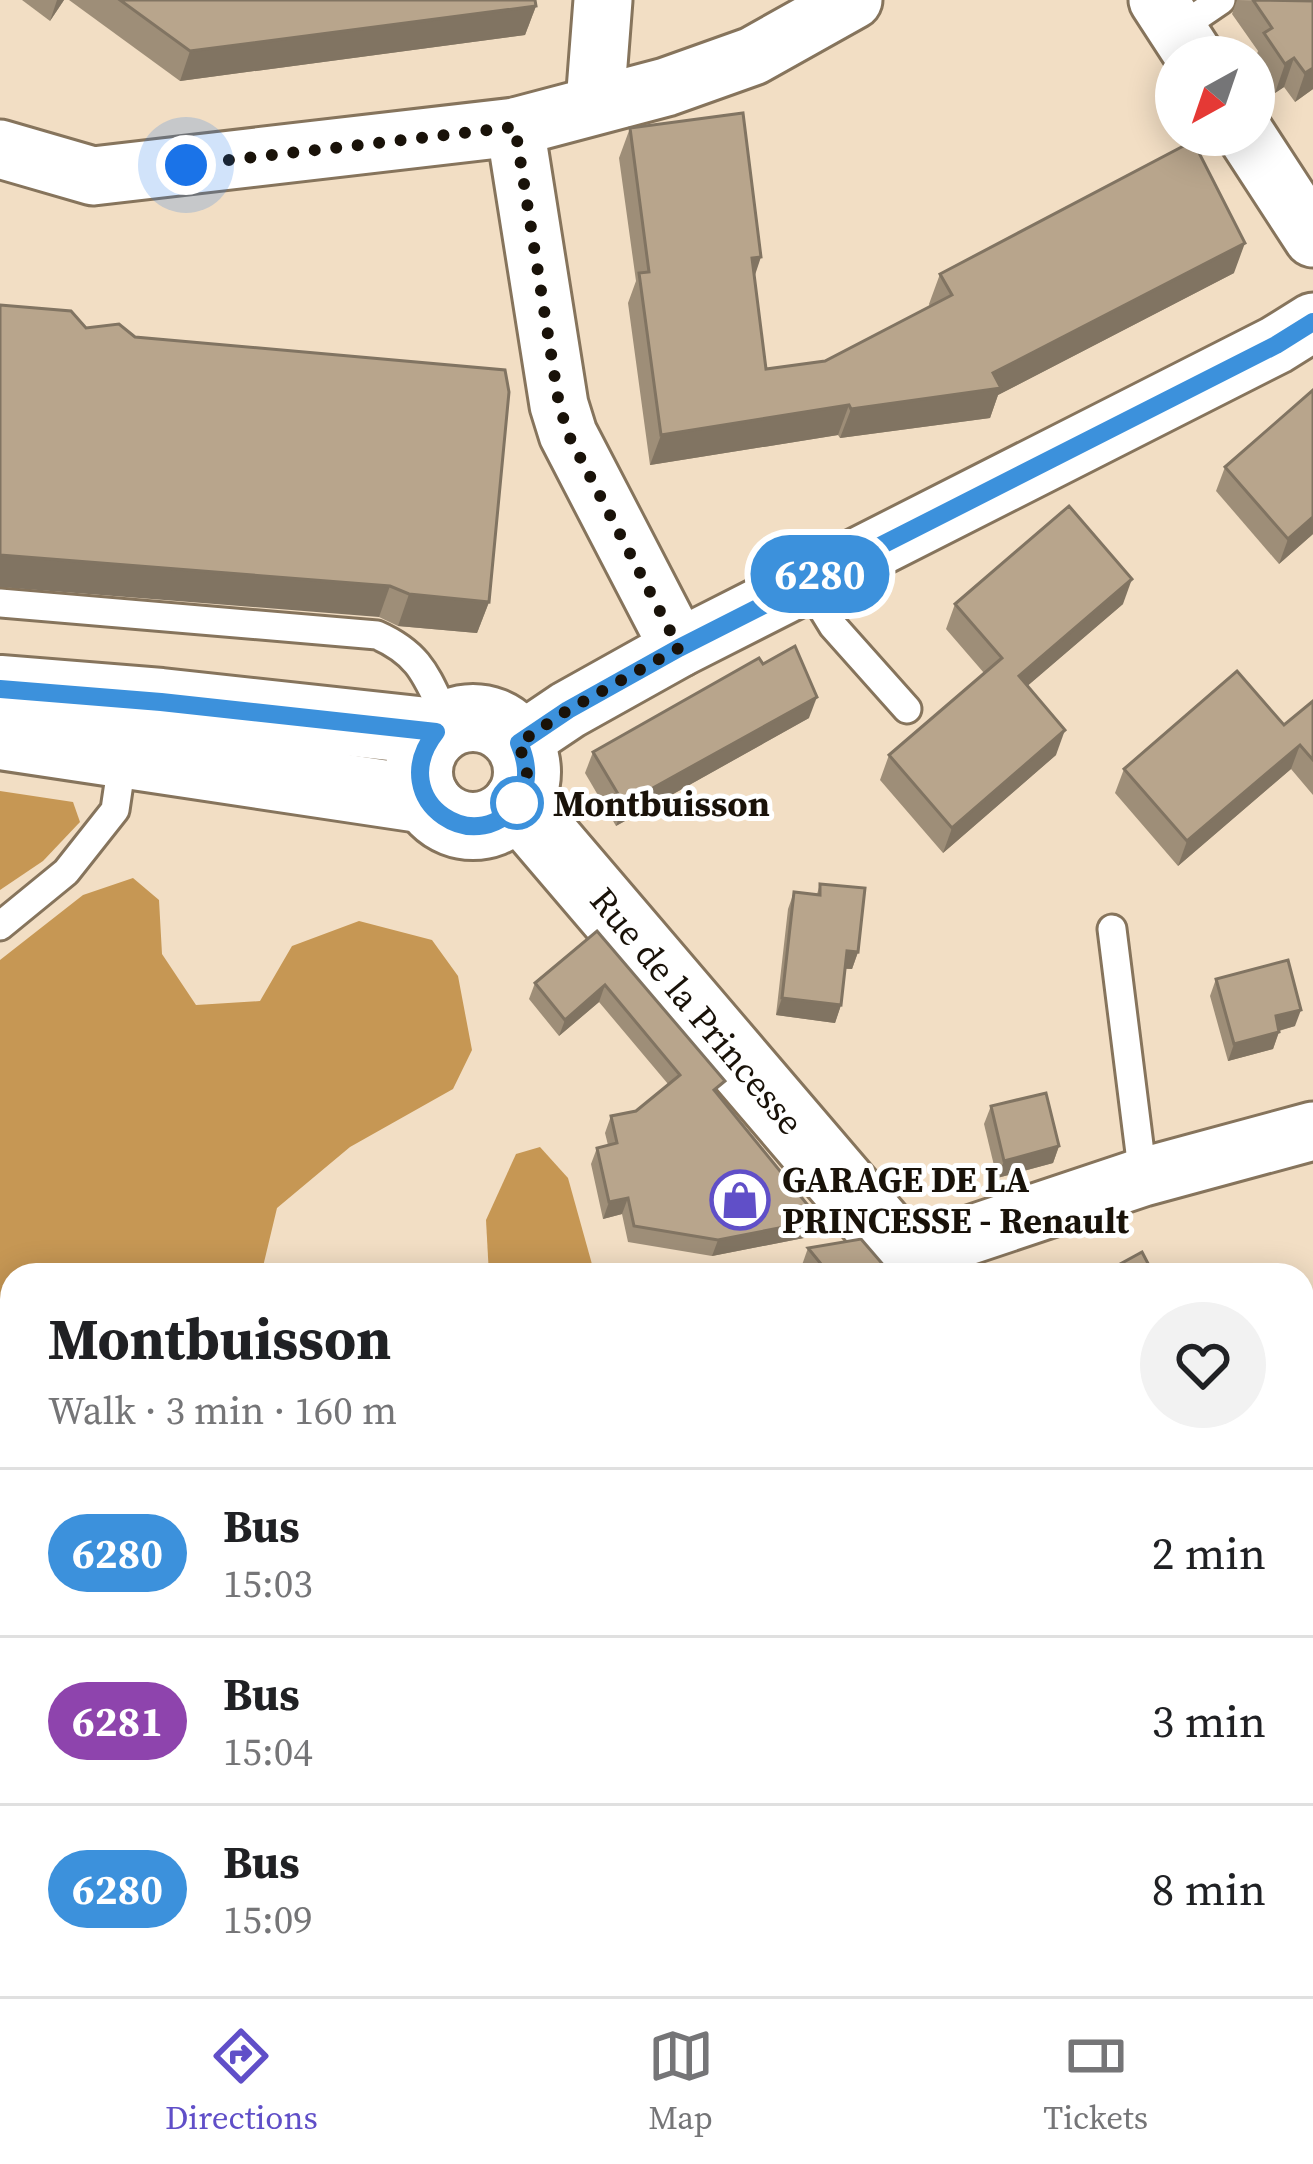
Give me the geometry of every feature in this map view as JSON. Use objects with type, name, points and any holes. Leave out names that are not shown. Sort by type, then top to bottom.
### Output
[{"type":"street","points":[[595,104],[603,0]]},
{"type":"street","points":[[0,149],[93,176],[515,127],[666,87],[753,56],[853,0]]},
{"type":"street","points":[[515,127],[559,404],[568,434],[679,648]]},
{"type":"street","points":[[1260,156],[1313,238]]},
{"type":"street","points":[[443,728],[421,758],[418,772],[427,800],[438,814],[471,826],[489,824],[518,773],[568,710],[806,581],[1276,345],[1313,322]]},
{"type":"street","points":[[0,688],[239,741],[427,800]]},
{"type":"street","points":[[0,736],[123,755],[239,741],[443,728],[464,718],[495,722],[518,773]]},
{"type":"street","name":"Rue de la Princesse","points":[[518,773],[910,1263]]},
{"type":"street","points":[[931,1263],[958,1239],[1143,1177],[1313,1131]]},
{"type":"lane","points":[[806,581],[832,626],[907,709]]},
{"type":"lane","points":[[0,603],[377,635],[405,647],[422,669],[443,728]]},
{"type":"lane","points":[[0,926],[66,872],[115,810],[123,755]]},
{"type":"lane","points":[[1112,929],[1143,1177]]},
{"type":"shaded area","points":[[0,791],[73,802],[80,822],[43,861],[0,890]]},
{"type":"shaded area","points":[[133,878],[159,900],[162,954],[196,1005],[260,1001],[292,946],[359,921],[432,940],[458,976],[472,1050],[453,1089],[350,1147],[277,1208],[264,1263],[0,1263],[0,960],[83,895]]},
{"type":"shaded area","points":[[540,1147],[568,1178],[592,1263],[488,1263],[486,1220],[516,1154]]},
{"type":"building","points":[[120,0],[535,0],[536,6],[190,51]]},
{"type":"building","points":[[1253,0],[1313,1],[1313,68],[1305,73],[1294,58],[1285,64],[1275,49],[1275,36],[1264,33],[1272,28]]},
{"type":"building","points":[[743,113],[761,257],[752,258],[766,369],[825,361],[952,295],[940,274],[1164,156],[1201,156],[1245,243],[993,373],[1001,388],[851,409],[849,405],[661,435],[639,273],[649,272],[630,128]]},
{"type":"building","points":[[0,305],[71,311],[86,328],[119,324],[135,337],[505,370],[509,392],[489,602],[409,594],[390,586],[0,555]]},
{"type":"building","points":[[1313,390],[1313,517],[1288,539],[1225,467]]},
{"type":"building","points":[[1069,506],[1132,579],[1019,676],[1065,730],[952,828],[889,755],[1002,658],[955,604]]},
{"type":"building","points":[[795,646],[817,697],[624,804],[593,752],[759,658],[763,664]]},
{"type":"building","points":[[1237,671],[1284,725],[1313,701],[1313,760],[1300,745],[1187,841],[1124,769]]},
{"type":"building","points":[[820,884],[865,888],[858,952],[847,951],[841,1005],[782,998],[794,892],[820,895]]},
{"type":"building","points":[[597,931],[725,1081],[714,1090],[820,1220],[718,1240],[634,1226],[628,1198],[609,1202],[597,1148],[617,1143],[611,1116],[636,1111],[680,1075],[605,985],[565,1020],[535,983]]},
{"type":"building","points":[[1288,960],[1301,1010],[1276,1016],[1279,1032],[1234,1044],[1216,979]]},
{"type":"building","points":[[1046,1093],[1059,1146],[1004,1161],[991,1106]]},
{"type":"building","points":[[861,1239],[882,1263],[820,1263],[808,1248]]},
{"type":"building","points":[[1142,1252],[1148,1263],[1122,1263]]},
{"type":"bus line","name":"6280","points":[[0,689],[436,732],[418,772],[427,800],[454,823],[489,824],[505,816],[524,789],[526,758],[519,743],[568,710],[806,581],[1276,345],[1313,322]]},
{"type":"place","name":"Montbuisson","points":[[517,803]]},
{"type":"place","name":"GARAGE DE LA PRINCESSE - Renault","points":[[740,1200]]},
{"type":"route","points":[[186,165],[515,127],[559,404],[568,434],[679,648],[519,743],[527,773],[517,803]]}]
